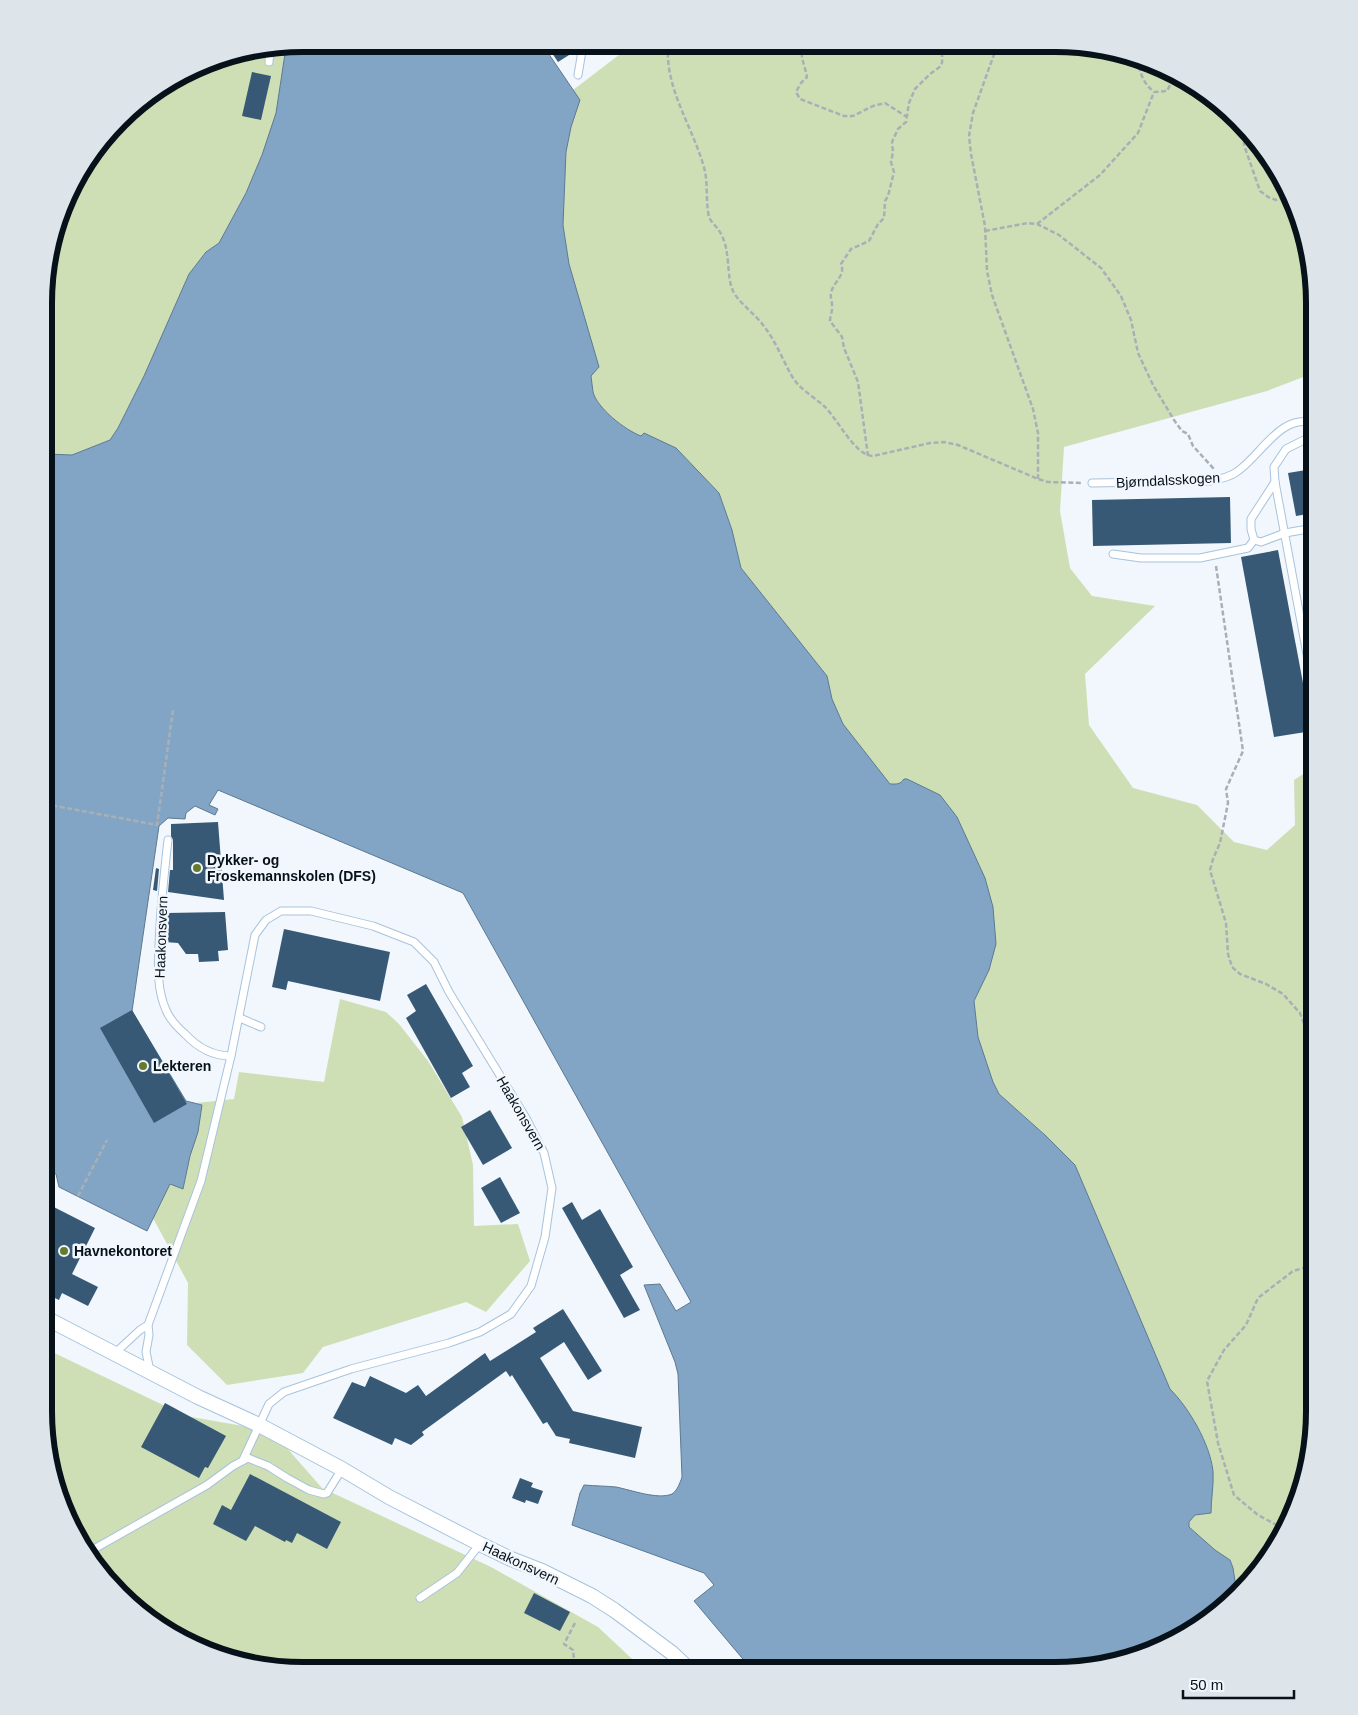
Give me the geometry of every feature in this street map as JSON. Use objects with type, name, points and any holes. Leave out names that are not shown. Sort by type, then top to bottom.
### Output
[{"type":"street","name":"Haakonsvern","points":[[52,1321],[198,1397],[259,1425],[342,1469],[389,1497],[480,1544],[542,1571],[607,1605],[682,1662]]},
{"type":"lane","points":[[578,75],[582,52]]},
{"type":"lane","points":[[269,62],[270,55]]},
{"type":"lane","name":"Bjørndalsskogen","points":[[1092,483],[1210,481],[1225,478],[1238,472],[1277,433],[1287,426],[1306,421]]},
{"type":"lane","points":[[1306,439],[1286,449],[1274,467],[1275,482],[1306,648]]},
{"type":"lane","points":[[1254,540],[1251,519],[1275,482]]},
{"type":"lane","points":[[1254,540],[1261,542],[1285,533],[1306,529]]},
{"type":"lane","points":[[1114,554],[1141,558],[1200,558],[1248,548],[1254,540]]},
{"type":"lane","name":"Haakonsvern","points":[[168,840],[160,912],[159,989],[170,1019],[190,1040],[206,1051],[223,1056],[231,1056]]},
{"type":"lane","name":"Haakonsvern","points":[[150,1372],[146,1352],[149,1335],[148,1326],[201,1181],[240,1018],[255,935],[266,920],[281,911],[311,911],[373,926],[414,942],[434,962],[526,1118],[544,1153],[552,1188],[545,1237],[531,1286],[511,1314],[480,1332],[350,1369],[284,1392],[269,1404],[243,1460]]},
{"type":"lane","points":[[240,1018],[261,1027]]},
{"type":"lane","points":[[114,1354],[140,1330],[148,1326]]},
{"type":"lane","points":[[94,1549],[206,1485],[243,1460],[252,1459],[260,1462],[309,1490],[324,1494],[327,1493],[342,1469]]},
{"type":"lane","points":[[420,1598],[457,1573],[480,1544]]},
{"type":"path","points":[[668,52],[668,65],[673,89],[703,164],[707,180],[707,207],[710,220],[723,237],[733,291],[765,327],[794,379],[824,407],[857,448],[868,456],[887,454],[930,443],[944,442],[958,445],[1048,482],[1092,483]]},
{"type":"path","points":[[802,52],[802,62],[806,69],[807,77],[796,92],[800,99],[844,116],[853,116],[873,106],[885,103],[907,117]]},
{"type":"path","points":[[868,456],[858,382],[844,348],[842,337],[830,321],[831,293],[842,273],[842,262],[848,252],[869,241],[878,224],[884,218],[885,201],[894,172],[891,162],[892,142],[898,129],[905,125],[909,103],[915,89],[941,66],[943,60],[942,52]]},
{"type":"path","points":[[996,52],[973,113],[969,136],[985,231],[987,270],[992,295],[1033,409],[1038,433],[1038,479]]},
{"type":"path","points":[[1139,67],[1145,85],[1154,92],[1167,91],[1172,81]]},
{"type":"path","points":[[1038,224],[1100,175],[1138,133],[1154,92]]},
{"type":"path","points":[[1244,139],[1244,145],[1260,191],[1276,200],[1282,198]]},
{"type":"path","points":[[985,231],[1028,223],[1038,224],[1059,235],[1102,268],[1122,296],[1132,320],[1138,353],[1153,385],[1174,420],[1182,431],[1188,434],[1193,446],[1213,469],[1225,478]]},
{"type":"path","points":[[1214,555],[1243,750],[1226,789],[1228,803],[1220,843],[1210,870],[1226,923],[1228,954],[1232,967],[1240,974],[1266,984],[1283,994],[1300,1013],[1306,1029]]},
{"type":"path","points":[[52,805],[157,825],[173,710]]},
{"type":"path","points":[[78,1196],[107,1140]]},
{"type":"path","points":[[1279,1525],[1258,1515],[1234,1495],[1218,1443],[1207,1382],[1224,1350],[1246,1325],[1258,1298],[1293,1272],[1306,1268]]},
{"type":"path","points":[[575,1623],[564,1644],[573,1650],[574,1659],[576,1662]]},
{"type":"green space","points":[[623,52],[1055,52],[1104,57],[1166,78],[1207,104],[1232,126],[1254,151],[1280,192],[1301,254],[1306,303],[1306,376],[1267,391],[1064,447],[1060,511],[1070,568],[1092,596],[1155,606],[1085,674],[1089,725],[1133,788],[1197,805],[1234,842],[1267,850],[1295,825],[1294,780],[1306,772],[1305,1428],[1297,1477],[1280,1523],[1254,1564],[1236,1585],[1230,1560],[1215,1550],[1189,1527],[1189,1522],[1195,1515],[1211,1513],[1212,1463],[1201,1434],[1170,1389],[1075,1165],[999,1094],[993,1082],[978,1037],[974,1001],[989,970],[940,795],[907,779],[897,785],[890,784],[843,725],[832,699],[827,676],[741,568],[732,530],[719,492],[641,436],[620,424],[600,405],[593,392],[563,225],[566,152],[571,127],[573,90]]},
{"type":"green space","points":[[285,53],[276,113],[262,155],[246,193],[219,243],[206,252],[189,274],[144,376],[118,428],[110,440],[72,455],[52,454],[52,303],[57,254],[78,192],[95,164],[115,138],[138,115],[164,95],[192,78],[223,66],[254,57]]},
{"type":"green space","points":[[340,999],[386,1012],[399,1024],[428,1061],[462,1117],[473,1165],[474,1226],[518,1224],[530,1261],[486,1312],[466,1302],[323,1347],[303,1373],[227,1385],[187,1345],[188,1283],[153,1218],[170,1183],[183,1189],[190,1156],[198,1132],[202,1105],[196,1103],[234,1099],[239,1072],[324,1082]]},
{"type":"green space","points":[[52,1352],[186,1416],[272,1431],[322,1488],[491,1567],[598,1627],[635,1662],[287,1662],[238,1654],[192,1637],[151,1611],[126,1589],[104,1564],[78,1523],[57,1461],[52,1412]]},
{"type":"water","points":[[303,52],[547,52],[580,100],[571,127],[566,152],[563,225],[569,264],[599,367],[591,376],[593,392],[600,405],[612,418],[641,436],[644,433],[676,448],[719,493],[732,530],[741,568],[827,676],[832,699],[843,724],[890,784],[898,784],[907,779],[940,795],[957,817],[985,878],[993,907],[996,944],[989,970],[974,1001],[978,1037],[993,1082],[999,1094],[1075,1165],[1170,1389],[1198,1427],[1208,1449],[1213,1471],[1211,1513],[1195,1515],[1189,1522],[1189,1527],[1215,1550],[1230,1560],[1236,1585],[1207,1611],[1180,1629],[1166,1637],[1120,1654],[1071,1662],[745,1662],[694,1601],[714,1585],[704,1573],[572,1525],[580,1493],[584,1485],[616,1487],[659,1496],[672,1494],[678,1487],[682,1477],[678,1374],[644,1285],[660,1284],[676,1311],[691,1302],[463,893],[218,790],[209,805],[218,809],[215,815],[195,806],[186,813],[185,819],[168,818],[159,826],[132,1011],[186,1101],[202,1105],[198,1132],[190,1156],[183,1189],[170,1184],[147,1231],[59,1187],[56,1174],[52,1172],[52,454],[72,455],[110,440],[118,428],[144,376],[189,274],[206,252],[219,243],[246,193],[262,155],[276,113],[285,53]]},
{"type":"building","points":[[551,52],[574,52],[558,62]]},
{"type":"building","points":[[252,72],[271,76],[261,120],[242,116]]},
{"type":"building","points":[[1306,470],[1306,514],[1296,516],[1288,473]]},
{"type":"building","points":[[1230,497],[1231,543],[1093,546],[1092,500]]},
{"type":"building","points":[[1278,550],[1306,699],[1306,732],[1274,737],[1241,557]]},
{"type":"building","points":[[218,822],[224,900],[168,892],[170,870],[173,870],[171,824]]},
{"type":"building","points":[[156,868],[159,869],[157,891],[153,890]]},
{"type":"building","points":[[225,912],[228,950],[218,951],[219,961],[199,962],[198,954],[186,954],[178,943],[165,942],[166,913]]},
{"type":"building","points":[[284,929],[390,952],[380,1001],[288,981],[286,990],[272,987]]},
{"type":"building","points":[[426,984],[473,1066],[462,1073],[470,1087],[451,1098],[406,1018],[416,1011],[407,995]]},
{"type":"building","name":"Lekteren","points":[[132,1010],[187,1104],[154,1123],[100,1028]]},
{"type":"building","points":[[490,1110],[512,1148],[483,1165],[461,1127]]},
{"type":"building","points":[[500,1177],[520,1213],[501,1223],[481,1188]]},
{"type":"building","points":[[572,1202],[582,1220],[600,1209],[633,1267],[620,1275],[640,1310],[624,1318],[562,1208]]},
{"type":"building","name":"Havnekontoret","points":[[52,1206],[95,1228],[72,1274],[98,1287],[88,1306],[62,1293],[59,1300],[52,1297]]},
{"type":"building","points":[[563,1309],[602,1371],[588,1380],[564,1342],[540,1358],[573,1411],[642,1427],[635,1458],[569,1443],[570,1439],[556,1436],[547,1422],[543,1424],[512,1375],[510,1377],[506,1371],[422,1432],[424,1435],[411,1445],[395,1438],[392,1445],[333,1418],[352,1382],[365,1387],[370,1376],[406,1393],[418,1385],[426,1396],[485,1353],[490,1361],[536,1332],[533,1328]]},
{"type":"building","points":[[165,1403],[226,1436],[208,1468],[205,1467],[199,1478],[141,1447]]},
{"type":"building","points":[[250,1474],[341,1522],[327,1549],[297,1533],[292,1543],[286,1540],[285,1542],[255,1526],[246,1541],[213,1524],[222,1505],[231,1510]]},
{"type":"building","points":[[520,1478],[533,1483],[531,1487],[543,1491],[538,1504],[526,1500],[525,1503],[512,1498]]},
{"type":"building","points":[[534,1593],[570,1612],[560,1631],[524,1613]]},
{"type":"place","name":"Dykker- og Froskemannskolen (DFS)","points":[[197,868]]},
{"type":"place","name":"Lekteren","points":[[143,1066]]},
{"type":"place","name":"Havnekontoret","points":[[64,1251]]}]
